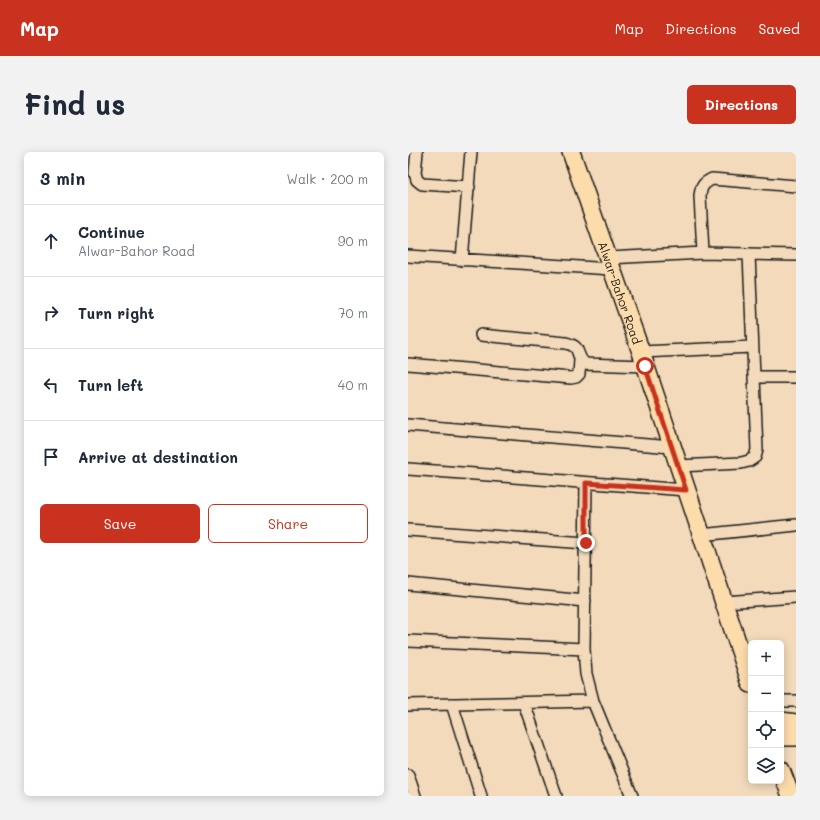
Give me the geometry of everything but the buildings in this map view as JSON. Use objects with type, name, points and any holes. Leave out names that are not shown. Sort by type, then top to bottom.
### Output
[{"type":"main road","name":"Alwar-Bahor Road","points":[[571,152],[643,359],[748,676]]},
{"type":"main road","points":[[784,721],[796,723]]},
{"type":"main road","points":[[784,737],[796,737]]},
{"type":"main road","points":[[787,775],[791,796]]},
{"type":"street","points":[[417,152],[415,173],[416,180],[422,184],[469,187]]},
{"type":"street","points":[[462,260],[471,152]]},
{"type":"street","points":[[703,253],[700,196],[701,188],[704,182],[712,179],[796,186]]},
{"type":"street","points":[[408,256],[462,260],[609,264],[703,253],[796,255],[796,248]]},
{"type":"street","points":[[678,466],[741,463],[749,461],[755,457],[757,450],[749,254]]},
{"type":"street","points":[[408,364],[571,378],[576,377],[579,374],[580,360],[577,349],[573,345],[566,343],[481,335]]},
{"type":"street","points":[[580,360],[585,364],[592,365],[752,346]]},
{"type":"street","points":[[754,377],[796,377]]},
{"type":"street","points":[[408,425],[672,447]]},
{"type":"street","points":[[408,469],[686,490]]},
{"type":"street","points":[[586,483],[584,649],[586,674],[594,701],[632,796]]},
{"type":"street","points":[[701,536],[796,525]]},
{"type":"street","points":[[408,530],[586,543]]},
{"type":"street","points":[[408,584],[585,601]]},
{"type":"street","points":[[724,602],[796,597]]},
{"type":"street","points":[[408,641],[584,649]]},
{"type":"street","points":[[784,700],[796,701]]},
{"type":"street","points":[[408,705],[594,701]]},
{"type":"street","points":[[524,703],[556,796]]},
{"type":"street","points":[[452,704],[481,796]]},
{"type":"street","points":[[408,775],[415,796]]},
{"type":"route","points":[[586,543],[586,483],[686,490],[645,366]]}]
